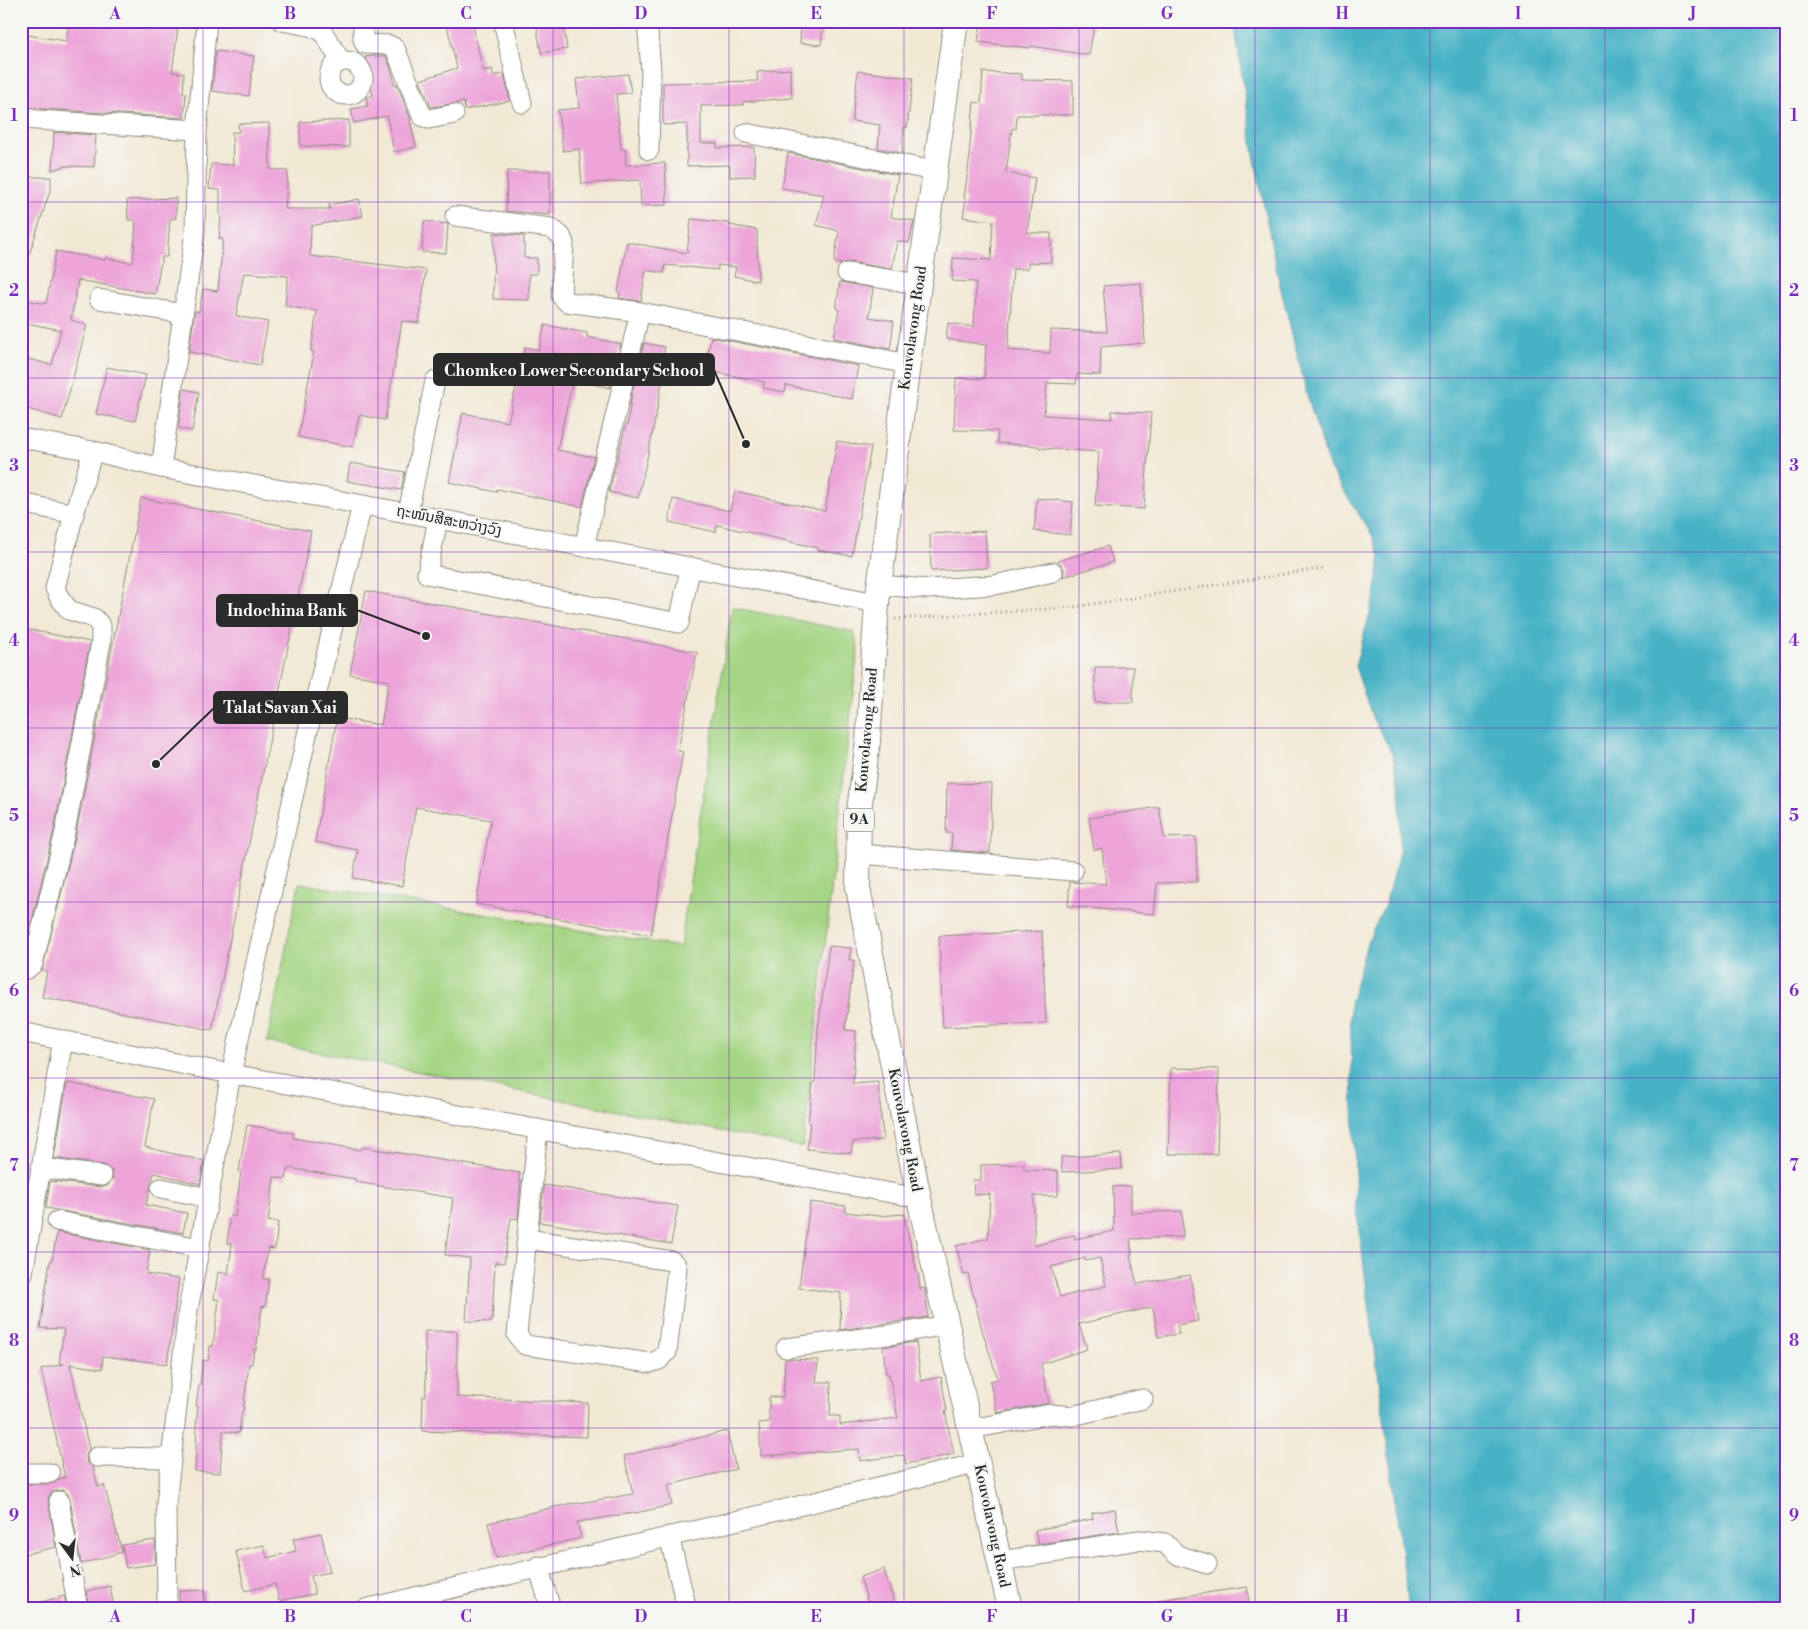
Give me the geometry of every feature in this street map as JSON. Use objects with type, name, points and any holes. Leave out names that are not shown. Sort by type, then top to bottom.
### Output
[{"type":"main road","name":"Kouvolavong Road","points":[[956,21],[934,171],[877,602],[868,741],[859,811],[858,888],[919,1198],[1010,1609]]},
{"type":"street","points":[[162,468],[195,232],[197,130],[207,21]]},
{"type":"street","points":[[282,21],[310,26],[322,31],[341,61]]},
{"type":"street","points":[[363,21],[363,39],[365,44],[389,45],[395,48],[422,116],[429,119],[454,114]]},
{"type":"street","points":[[503,21],[522,103]]},
{"type":"street","points":[[647,21],[651,71],[649,150]]},
{"type":"street","points":[[21,118],[197,130]]},
{"type":"street","points":[[746,133],[934,171]]},
{"type":"street","points":[[455,216],[551,228],[561,236],[564,242],[561,296],[568,302],[640,312],[908,364]]},
{"type":"street","points":[[847,273],[919,284]]},
{"type":"street","points":[[99,299],[183,314]]},
{"type":"street","points":[[584,547],[640,312]]},
{"type":"street","points":[[408,513],[435,381]]},
{"type":"street","name":"ຖະໜົນສີສະຫວ່າງວົງ","points":[[21,438],[93,451],[162,468],[877,602],[928,589],[995,585],[1054,572]]},
{"type":"street","points":[[21,970],[27,969],[33,964],[65,832],[100,642],[101,626],[94,618],[69,610],[55,588],[93,451]]},
{"type":"street","points":[[21,503],[74,514]]},
{"type":"street","points":[[167,1609],[166,1504],[188,1310],[231,1074],[309,726],[362,505]]},
{"type":"street","points":[[438,519],[427,574],[679,623],[690,568]]},
{"type":"street","points":[[859,854],[1073,870]]},
{"type":"street","points":[[21,1032],[231,1074],[919,1198]]},
{"type":"street","points":[[23,1273],[63,1040]]},
{"type":"street","points":[[527,1239],[672,1261],[677,1269],[667,1352],[659,1360],[650,1363],[524,1345],[517,1335],[538,1129]]},
{"type":"street","points":[[41,1168],[102,1176]]},
{"type":"street","points":[[160,1188],[209,1198]]},
{"type":"street","points":[[57,1221],[200,1248]]},
{"type":"street","points":[[786,1348],[895,1334],[947,1325]]},
{"type":"street","points":[[971,1429],[1051,1414],[1072,1416],[1143,1398]]},
{"type":"street","points":[[97,1457],[171,1458]]},
{"type":"street","points":[[367,1608],[979,1463]]},
{"type":"street","points":[[21,1473],[50,1472]]},
{"type":"street","points":[[59,1501],[78,1609]]},
{"type":"street","points":[[669,1536],[687,1609]]},
{"type":"street","points":[[1000,1561],[1139,1540],[1165,1543],[1177,1555],[1207,1564]]},
{"type":"street","points":[[538,1566],[552,1609]]},
{"type":"path","points":[[877,602],[930,618],[1074,607],[1324,568]]},
{"type":"green space","points":[[732,607],[854,632],[858,648],[803,1147],[267,1042],[299,883],[680,947]]},
{"type":"water","points":[[1234,21],[1787,21],[1787,1609],[1409,1609],[1356,1205],[1350,1005],[1367,943],[1385,905],[1400,849],[1400,785],[1392,752],[1373,719],[1355,666],[1375,596],[1380,556],[1372,535],[1330,469],[1308,398],[1277,273],[1253,149]]},
{"type":"building","points":[[69,21],[169,21],[168,27],[178,28],[172,72],[184,73],[183,93],[186,93],[184,118],[21,106],[21,89],[27,55],[21,55],[21,34],[66,41]]},
{"type":"building","points":[[446,21],[472,21],[483,71],[492,69],[493,76],[504,74],[510,101],[465,110],[464,102],[431,107],[420,80],[457,68]]},
{"type":"building","points":[[536,21],[563,21],[567,49],[541,53]]},
{"type":"building","points":[[801,21],[823,21],[821,45],[800,43]]},
{"type":"building","points":[[981,21],[1010,21],[1029,24],[1029,21],[1095,21],[1089,55],[1031,46],[1030,48],[978,42]]},
{"type":"building","points":[[216,51],[254,56],[249,96],[212,91]]},
{"type":"building","points":[[386,56],[395,85],[397,84],[411,120],[416,147],[394,152],[387,116],[354,123],[351,109],[368,106],[366,97],[373,96],[365,57]]},
{"type":"building","points":[[790,69],[792,98],[743,102],[743,105],[701,106],[701,143],[717,143],[717,148],[754,147],[755,176],[730,177],[730,165],[687,166],[687,124],[663,125],[663,83],[758,81],[757,72]]},
{"type":"building","points":[[858,71],[913,78],[907,128],[904,127],[902,153],[878,148],[880,125],[852,121]]},
{"type":"building","points":[[983,72],[1022,74],[1022,80],[1073,81],[1073,115],[1017,115],[1016,129],[1012,128],[1006,173],[1035,178],[1027,233],[1051,233],[1051,262],[1028,263],[1028,269],[1013,269],[1008,350],[1050,353],[1051,330],[1107,332],[1103,286],[1141,283],[1145,343],[1101,347],[1100,375],[1077,374],[1076,384],[1047,383],[1044,415],[1112,419],[1112,411],[1151,413],[1144,509],[1095,506],[1099,452],[997,443],[998,431],[954,430],[956,378],[984,379],[986,345],[946,339],[948,323],[974,327],[976,282],[952,281],[953,258],[991,260],[993,221],[963,217],[974,102],[981,103]]},
{"type":"building","points":[[628,74],[631,93],[616,94],[621,149],[625,149],[626,165],[665,163],[667,205],[641,206],[640,180],[582,184],[579,149],[563,151],[558,110],[579,108],[576,79]]},
{"type":"building","points":[[349,120],[349,147],[300,146],[300,122]]},
{"type":"building","points":[[269,123],[270,169],[288,171],[285,209],[330,209],[329,205],[359,199],[363,216],[311,226],[310,256],[426,270],[419,323],[402,321],[385,420],[359,415],[353,447],[298,437],[314,352],[311,351],[317,311],[285,306],[288,276],[244,273],[236,316],[268,322],[260,365],[189,352],[195,311],[199,312],[203,289],[218,291],[223,239],[219,239],[221,216],[220,190],[209,189],[211,164],[233,165],[232,132],[239,132],[238,124]]},
{"type":"building","points":[[54,132],[96,135],[94,167],[66,166],[52,170]]},
{"type":"building","points":[[788,153],[898,175],[891,217],[914,221],[909,243],[897,241],[892,269],[849,262],[841,264],[834,262],[839,231],[816,225],[824,195],[782,188]]},
{"type":"building","points":[[507,171],[550,171],[550,215],[506,211]]},
{"type":"building","points":[[21,177],[51,177],[51,188],[24,270],[21,269]]},
{"type":"building","points":[[176,198],[176,218],[170,219],[167,257],[162,257],[155,294],[78,280],[71,320],[87,325],[62,419],[21,407],[21,357],[52,365],[61,330],[21,322],[21,299],[46,304],[56,251],[133,263],[136,220],[128,220],[127,200]]},
{"type":"building","points":[[691,219],[729,223],[729,225],[757,230],[758,281],[734,276],[736,267],[718,265],[718,270],[665,265],[664,273],[646,270],[641,301],[619,298],[620,293],[618,292],[627,242],[687,253]]},
{"type":"building","points":[[424,221],[448,224],[446,253],[422,252]]},
{"type":"building","points":[[494,233],[524,236],[524,258],[537,258],[537,274],[529,274],[529,300],[493,299]]},
{"type":"building","points":[[840,282],[873,288],[869,317],[894,321],[890,349],[834,338],[839,309],[836,309]]},
{"type":"building","points":[[545,325],[587,333],[587,337],[621,344],[610,388],[573,380],[557,450],[594,457],[582,507],[497,489],[496,492],[449,482],[463,413],[508,422],[525,347],[539,350]]},
{"type":"building","points":[[711,337],[858,366],[852,399],[786,385],[785,392],[763,388],[764,382],[704,370]]},
{"type":"building","points":[[644,343],[665,347],[659,376],[663,377],[638,498],[609,492],[627,425],[632,392]]},
{"type":"building","points":[[107,367],[146,375],[135,421],[96,414]]},
{"type":"building","points":[[184,389],[199,392],[192,431],[178,428]]},
{"type":"building","points":[[837,441],[871,447],[852,556],[818,550],[818,548],[717,525],[716,532],[669,522],[673,499],[730,511],[735,491],[825,511]]},
{"type":"building","points":[[350,463],[405,472],[401,490],[347,481]]},
{"type":"building","points":[[141,498],[311,531],[212,1030],[42,997],[47,971],[42,970],[76,834]]},
{"type":"building","points":[[1037,498],[1073,502],[1070,535],[1034,531]]},
{"type":"building","points":[[985,531],[987,568],[931,571],[930,534]]},
{"type":"building","points":[[1108,546],[1113,562],[1063,577],[1064,569],[1058,561]]},
{"type":"building","points":[[366,591],[697,652],[678,751],[683,752],[651,935],[476,904],[491,820],[416,807],[402,886],[353,878],[358,850],[315,842],[337,718],[381,725],[389,681],[350,674]]},
{"type":"building","points":[[21,628],[90,642],[54,830],[23,958],[21,959]]},
{"type":"building","points":[[1095,667],[1133,667],[1133,702],[1095,702]]},
{"type":"building","points":[[947,783],[992,784],[990,853],[951,850],[952,833],[946,833]]},
{"type":"building","points":[[1159,807],[1164,838],[1196,837],[1197,882],[1157,883],[1154,914],[1068,906],[1070,882],[1106,884],[1102,848],[1094,850],[1089,818]]},
{"type":"building","points":[[1042,931],[1046,1023],[943,1027],[939,936]]},
{"type":"building","points":[[829,946],[851,948],[849,960],[854,960],[845,1030],[856,1031],[853,1084],[878,1082],[883,1140],[853,1142],[851,1153],[807,1149],[810,1123],[808,1123],[813,1082],[815,1082],[818,1029]]},
{"type":"building","points":[[1171,1068],[1219,1069],[1217,1154],[1168,1154]]},
{"type":"building","points":[[67,1083],[154,1099],[145,1147],[204,1161],[200,1184],[154,1173],[146,1205],[187,1213],[183,1233],[46,1208],[50,1181],[101,1187],[107,1186],[113,1178],[112,1171],[104,1165],[54,1158]]},
{"type":"building","points":[[247,1125],[293,1133],[293,1138],[361,1150],[362,1147],[520,1173],[518,1219],[511,1218],[504,1263],[495,1262],[492,1322],[466,1321],[470,1258],[445,1255],[453,1198],[356,1182],[356,1179],[288,1168],[286,1179],[274,1177],[268,1221],[278,1222],[275,1249],[268,1248],[263,1279],[269,1279],[265,1307],[262,1306],[256,1350],[254,1349],[252,1364],[249,1364],[239,1433],[223,1431],[220,1473],[195,1471],[198,1406],[196,1406],[199,1385],[203,1360],[208,1361],[210,1346],[213,1346],[219,1300],[214,1299],[218,1272],[228,1274],[232,1244],[227,1243],[230,1216],[235,1217],[241,1172],[239,1171]]},
{"type":"building","points":[[1121,1154],[1122,1169],[1062,1172],[1061,1157]]},
{"type":"building","points":[[1024,1164],[1024,1170],[1058,1171],[1058,1196],[1034,1196],[1034,1246],[1074,1235],[1075,1239],[1114,1231],[1113,1187],[1131,1186],[1131,1213],[1182,1211],[1183,1237],[1130,1239],[1132,1255],[1130,1255],[1137,1284],[1190,1275],[1198,1321],[1177,1325],[1179,1334],[1158,1337],[1153,1307],[1079,1324],[1087,1349],[1041,1364],[1049,1403],[997,1413],[990,1381],[998,1379],[982,1330],[968,1274],[964,1275],[956,1246],[988,1238],[990,1194],[974,1195],[973,1180],[981,1180],[981,1165]],"holes":[[[1085,1258],[1085,1261],[1100,1258],[1106,1286],[1060,1297],[1051,1267]]]},
{"type":"building","points":[[544,1185],[678,1206],[671,1244],[540,1222]]},
{"type":"building","points":[[810,1202],[846,1206],[845,1212],[879,1216],[905,1214],[905,1222],[918,1272],[920,1289],[925,1288],[928,1317],[840,1330],[841,1293],[799,1288]]},
{"type":"building","points":[[57,1232],[150,1250],[146,1274],[179,1279],[167,1364],[103,1356],[102,1369],[70,1364],[89,1449],[86,1456],[87,1462],[93,1467],[98,1487],[104,1485],[122,1552],[81,1564],[70,1499],[67,1493],[62,1490],[52,1492],[48,1498],[56,1547],[21,1555],[21,1484],[50,1484],[60,1478],[65,1478],[41,1369],[64,1364],[59,1363],[64,1329],[40,1328],[50,1261],[52,1261]]},
{"type":"building","points":[[425,1331],[457,1331],[457,1397],[588,1403],[587,1437],[422,1431],[423,1396],[426,1396]]},
{"type":"building","points":[[916,1342],[921,1381],[941,1377],[947,1411],[945,1411],[954,1454],[906,1464],[904,1455],[860,1461],[859,1449],[761,1456],[759,1423],[769,1422],[769,1397],[783,1397],[785,1359],[818,1360],[816,1382],[831,1382],[830,1416],[840,1416],[840,1425],[898,1418],[889,1374],[886,1374],[883,1347]]},
{"type":"building","points":[[727,1431],[736,1469],[668,1485],[672,1505],[577,1522],[581,1538],[496,1558],[488,1523],[572,1503],[633,1494],[624,1456]]},
{"type":"building","points":[[1115,1509],[1119,1532],[1038,1544],[1035,1530],[1093,1519],[1092,1513]]},
{"type":"building","points":[[321,1533],[330,1572],[311,1576],[315,1594],[279,1601],[275,1584],[245,1591],[236,1551],[264,1545],[267,1558],[296,1551],[293,1539]]},
{"type":"building","points":[[155,1540],[155,1564],[126,1568],[122,1545]]},
{"type":"building","points":[[884,1569],[896,1609],[870,1609],[860,1577]]},
{"type":"building","points":[[110,1586],[114,1609],[89,1609],[86,1591]]},
{"type":"building","points":[[1247,1587],[1250,1609],[1159,1609],[1159,1600]]},
{"type":"building","points":[[205,1590],[206,1609],[180,1609],[179,1591]]},
{"type":"building","points":[[64,1596],[67,1609],[38,1609],[37,1603]]},
{"type":"place","name":"Chomkeo Lower Secondary School","points":[[746,444]]},
{"type":"place","name":"Indochina Bank","points":[[426,636]]},
{"type":"place","name":"Talat Savan Xai","points":[[156,764]]}]
